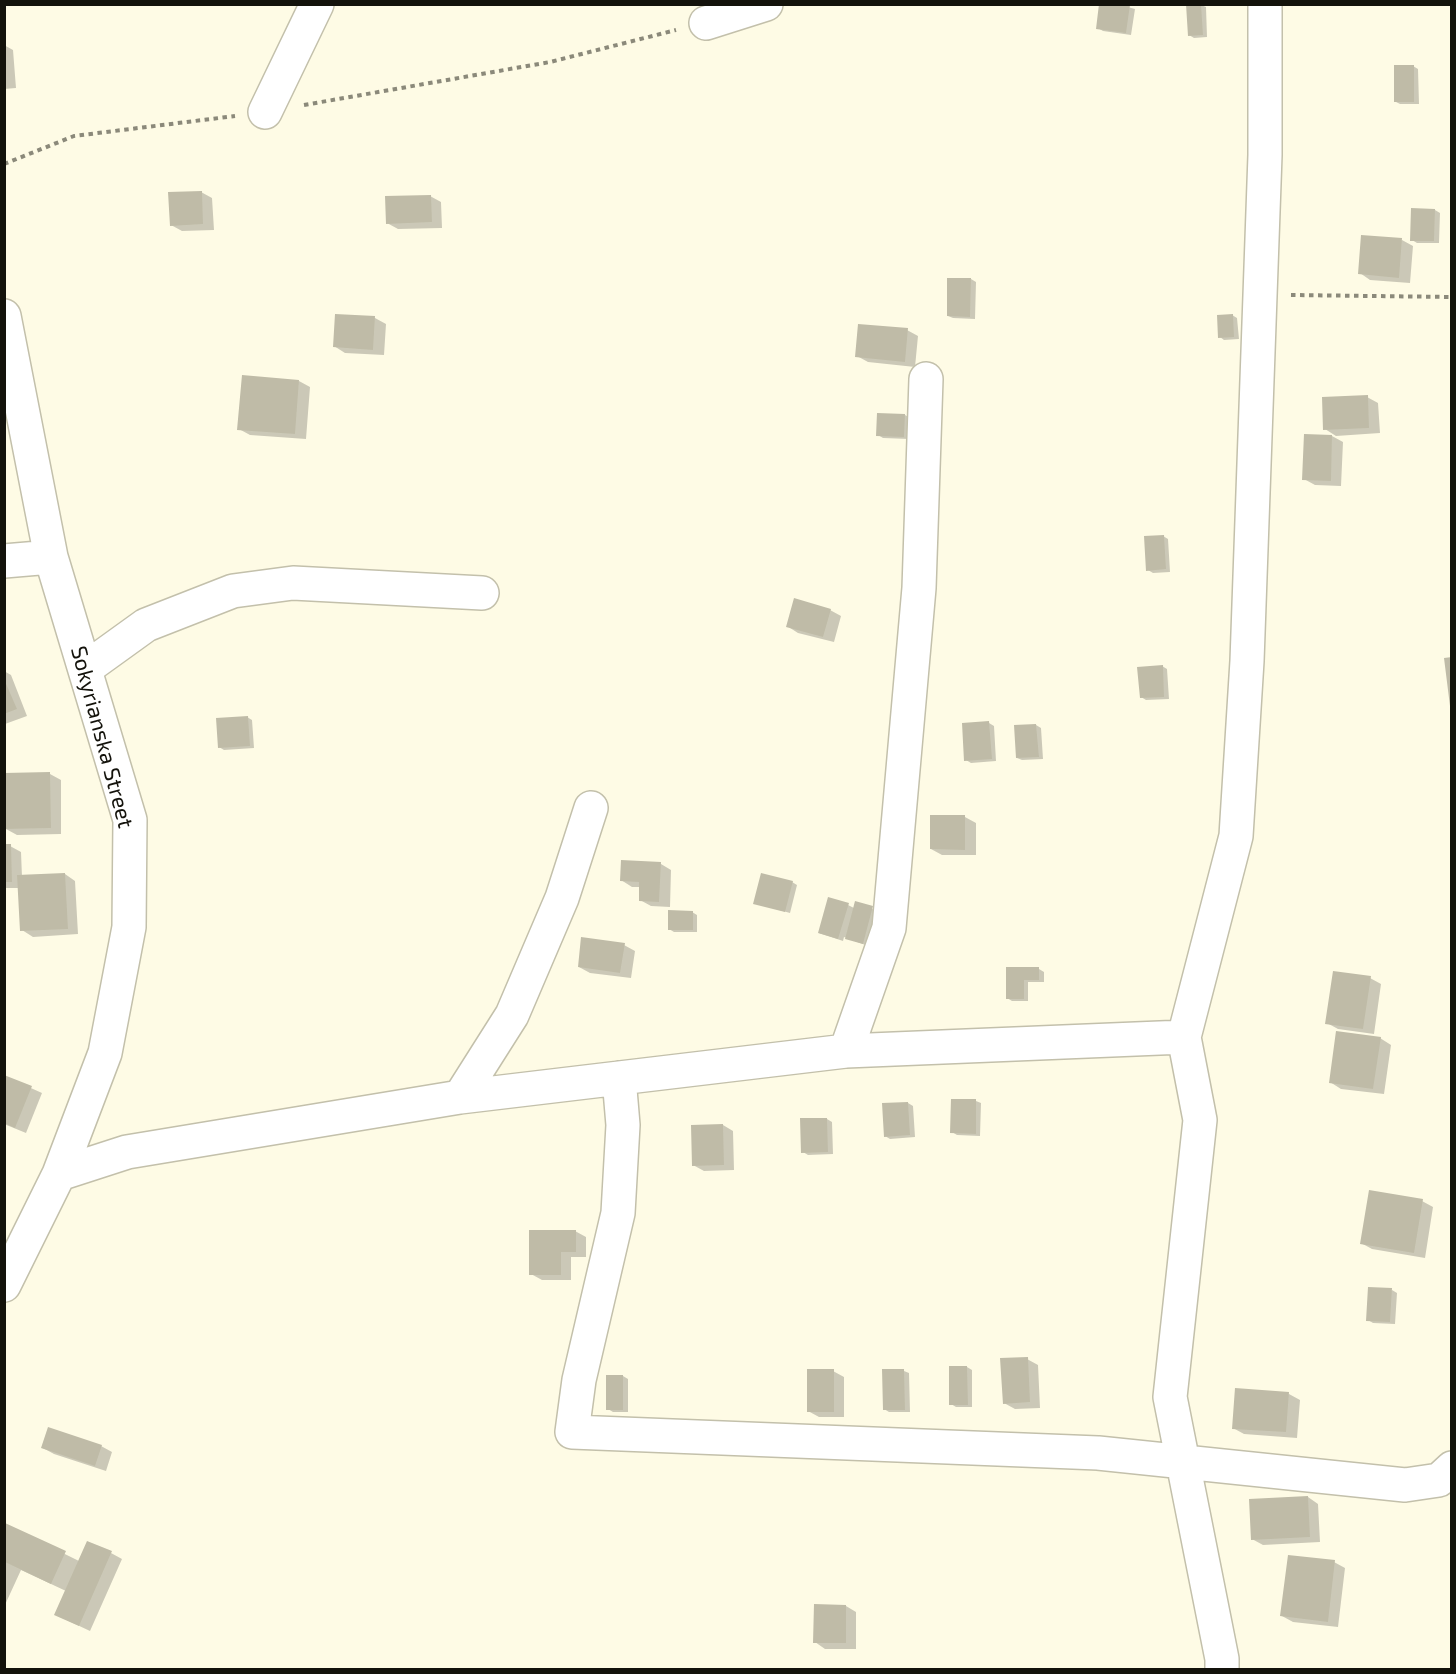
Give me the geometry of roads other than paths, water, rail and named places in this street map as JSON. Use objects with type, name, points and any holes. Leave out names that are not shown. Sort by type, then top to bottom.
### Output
[{"type":"street","points":[[265,112],[317,4]]},
{"type":"street","points":[[706,23],[766,4]]},
{"type":"street","points":[[1222,1670],[1222,1659],[1170,1397],[1200,1120],[1184,1037],[1236,836],[1247,661],[1265,155],[1265,4]]},
{"type":"street","name":"Sokyrianska Street","points":[[4,316],[51,557],[130,820],[129,927],[105,1053],[59,1174],[4,1286]]},
{"type":"street","points":[[846,1051],[889,928],[919,588],[926,379]]},
{"type":"street","points":[[4,561],[51,557]]},
{"type":"street","points":[[85,669],[146,625],[233,591],[292,583],[482,593]]},
{"type":"street","points":[[460,1097],[512,1015],[562,898],[591,808]]},
{"type":"street","points":[[59,1174],[127,1152],[460,1097],[846,1051],[1184,1037]]},
{"type":"street","points":[[620,1078],[623,1125],[618,1213],[579,1380],[572,1432],[1098,1453],[1405,1485],[1439,1480],[1452,1468]]}]
